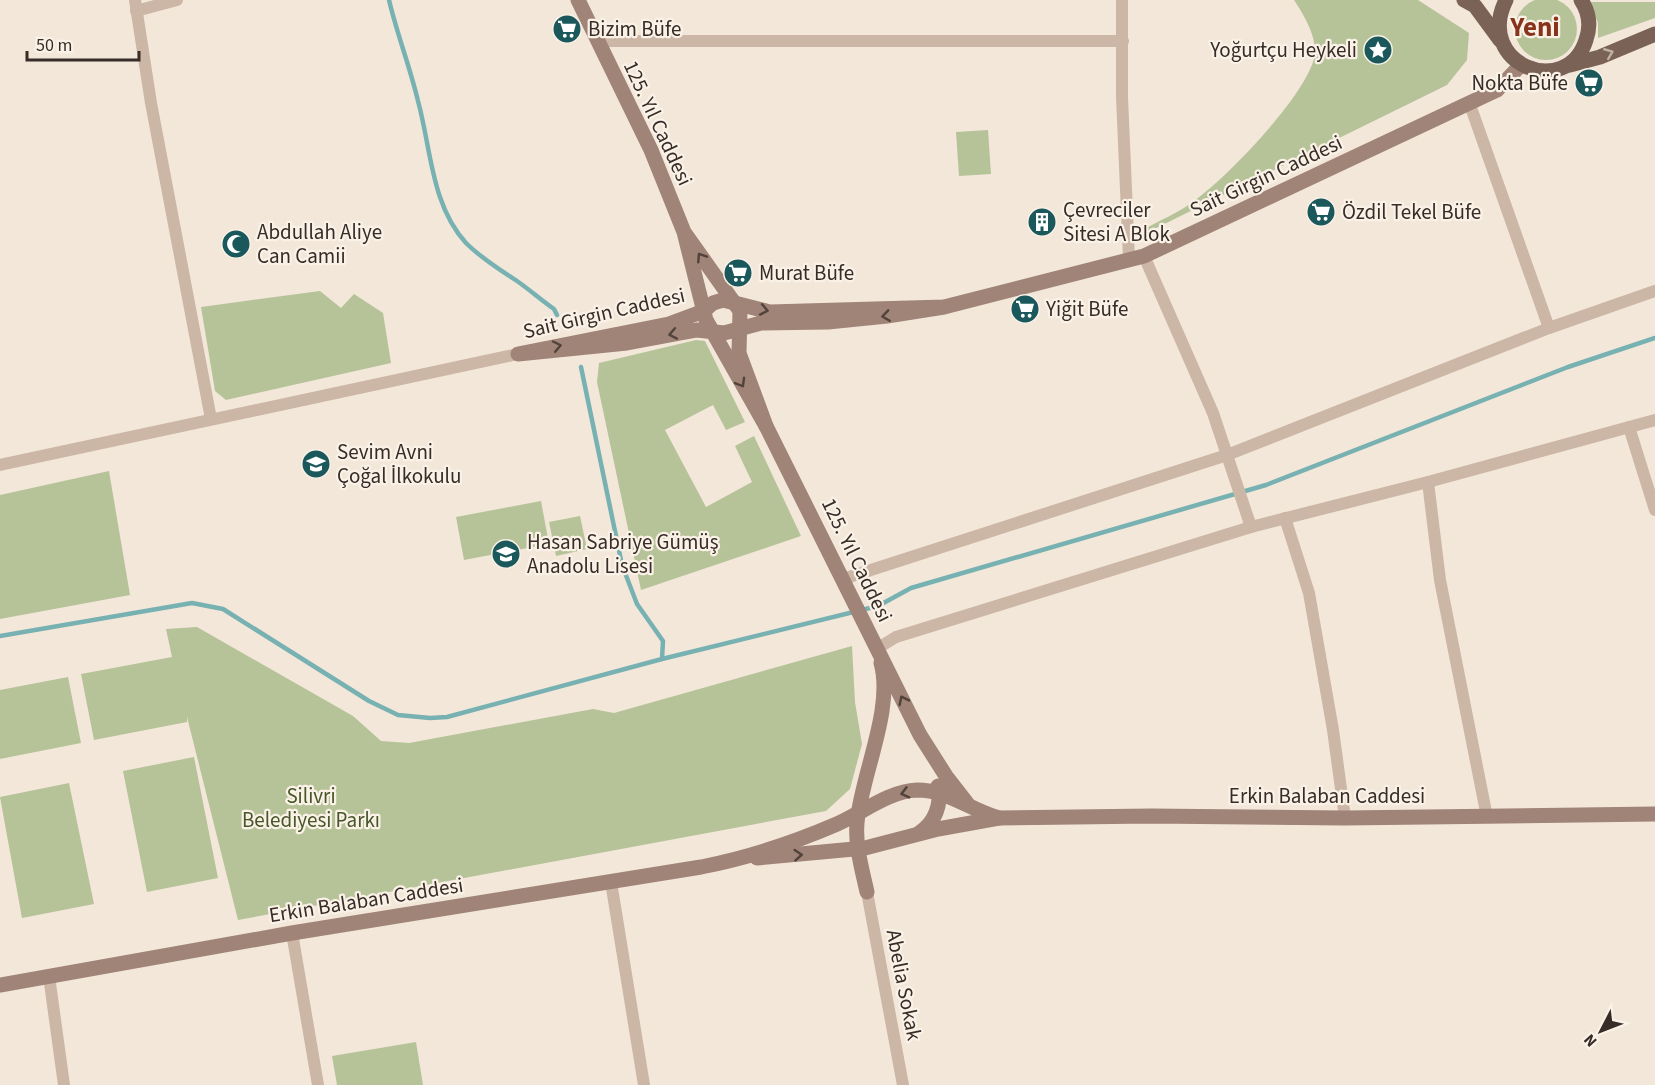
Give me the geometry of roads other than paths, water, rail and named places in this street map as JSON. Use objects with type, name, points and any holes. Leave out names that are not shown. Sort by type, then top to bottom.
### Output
[{"type":"main road","points":[[1464,0],[1475,6],[1509,55],[1521,65],[1540,71],[1561,68],[1600,57],[1655,34]]},
{"type":"main road","points":[[1501,42],[1498,28],[1500,13],[1506,0]]},
{"type":"main road","points":[[1561,68],[1574,60],[1584,47],[1589,32],[1588,16],[1581,0]]},
{"type":"street","points":[[177,0],[135,5],[151,103],[211,419]]},
{"type":"street","name":"125. Yıl Caddesi","points":[[578,0],[651,150],[684,232],[704,311],[713,334],[766,426],[920,735]]},
{"type":"street","points":[[1122,0],[1122,97],[1136,257],[1213,413],[1251,527]]},
{"type":"street","points":[[597,40],[1123,41]]},
{"type":"street","name":"Sait Girgin Caddesi","points":[[519,354],[627,344],[697,330],[713,334],[741,330],[760,323],[828,322],[944,307],[1136,257],[1497,90],[1521,65]]},
{"type":"street","points":[[1469,102],[1549,328]]},
{"type":"street","name":"125. Yıl Caddesi","points":[[684,232],[740,311],[739,353],[766,426]]},
{"type":"street","points":[[843,579],[1227,455],[1549,328],[1655,291]]},
{"type":"street","name":"Sait Girgin Caddesi","points":[[519,354],[669,324],[704,311],[713,303],[723,300],[770,312],[944,307]]},
{"type":"street","points":[[0,465],[519,354]]},
{"type":"street","points":[[867,892],[858,849],[858,813],[878,733],[883,668],[878,648],[896,638],[1251,527],[1428,482],[1655,420]]},
{"type":"street","points":[[1629,427],[1655,510]]},
{"type":"street","points":[[1428,482],[1440,580],[1487,817]]},
{"type":"street","points":[[1285,518],[1309,593],[1345,818]]},
{"type":"street","points":[[916,834],[933,821],[940,795],[920,735]]},
{"type":"street","points":[[920,735],[946,776],[967,803]]},
{"type":"street","name":"Erkin Balaban Caddesi","points":[[739,859],[815,833],[900,794],[918,790],[967,803],[982,813],[999,818]]},
{"type":"street","points":[[815,833],[851,808],[861,798]]},
{"type":"street","name":"Erkin Balaban Caddesi","points":[[0,985],[292,933],[739,859],[858,849],[916,834],[999,818],[1151,816],[1345,818],[1655,814]]},
{"type":"street","points":[[867,892],[868,859],[871,850],[883,843]]},
{"type":"street","points":[[611,882],[644,1085]]},
{"type":"street","name":"Abelia Sokak","points":[[867,892],[903,1085]]},
{"type":"street","points":[[292,933],[318,1085]]},
{"type":"street","points":[[49,976],[64,1085]]},
{"type":"water","points":[[1378,41],[1384,44],[1387,50],[1384,56],[1378,59],[1372,56],[1369,50],[1372,44]]},
{"type":"waterway","points":[[389,0],[415,88],[439,194],[454,228],[472,249],[522,284],[554,309],[557,315]]},
{"type":"waterway","points":[[0,636],[192,603],[223,609],[369,701],[398,715],[447,717],[662,659],[878,606],[911,588],[1266,485],[1568,367],[1655,338]]},
{"type":"waterway","points":[[581,367],[622,565],[637,604],[663,641],[662,659]]},
{"type":"place","name":"Bizim Büfe","points":[[567,29]]},
{"type":"place","name":"Yoğurtçu Heykeli","points":[[1378,50]]},
{"type":"place","name":"Nokta Büfe","points":[[1589,83]]},
{"type":"place","name":"Özdil Tekel Büfe","points":[[1321,212]]},
{"type":"place","name":"Çevreciler Sitesi A Blok","points":[[1042,222]]},
{"type":"place","name":"Abdullah Aliye Can Camii","points":[[236,244]]},
{"type":"place","name":"Murat Büfe","points":[[738,273]]},
{"type":"place","name":"Yiğit Büfe","points":[[1025,309]]},
{"type":"place","name":"Sevim Avni Çoğal İlkokulu","points":[[316,464]]},
{"type":"place","name":"Hasan Sabriye Gümüş Anadolu Lisesi","points":[[506,554]]},
{"type":"district","name":"Yeni","points":[[1535,27]]},
{"type":"park label","name":"Silivri Belediyesi Parkı","points":[[311,808]]}]
